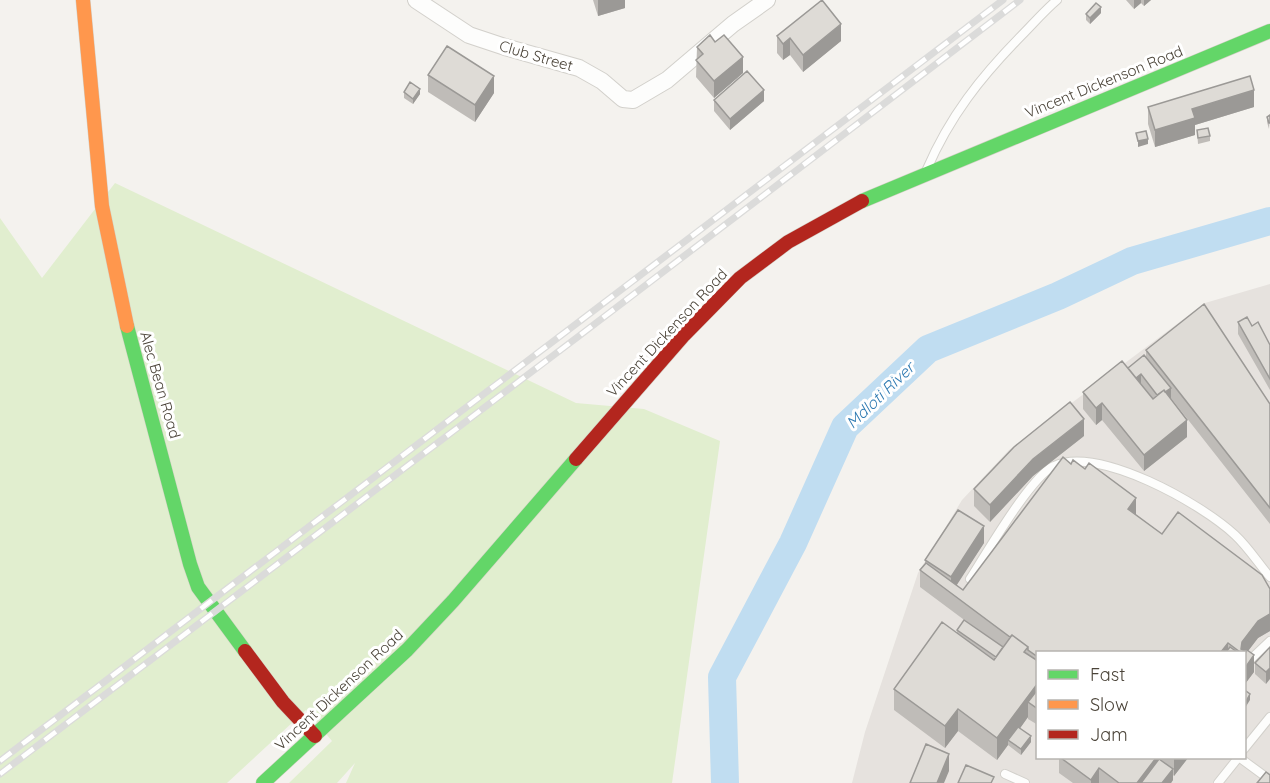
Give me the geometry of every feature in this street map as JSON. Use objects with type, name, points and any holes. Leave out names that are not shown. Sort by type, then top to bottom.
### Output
[{"type":"main road","name":"Alec Bean Road","points":[[83,0],[102,206],[134,356],[164,460],[187,555],[198,587],[283,702],[315,736]]},
{"type":"main road","name":"Vincent Dickenson Road","points":[[263,783],[407,650],[453,602],[676,344],[723,294],[759,262],[791,239],[833,215],[925,174],[1270,31]]},
{"type":"street","name":"Club Street","points":[[416,0],[469,35],[579,68],[628,100],[633,100],[667,80],[733,24],[768,0]]},
{"type":"lane","points":[[925,174],[942,138],[967,97],[995,62],[1057,0]]},
{"type":"lane","points":[[970,579],[1026,494],[1044,473],[1053,466],[1066,462],[1085,461],[1121,470],[1188,501],[1235,535],[1270,577]]},
{"type":"lane","points":[[1251,659],[1270,641]]},
{"type":"lane","points":[[1246,748],[1270,717]]},
{"type":"lane","points":[[1218,783],[1238,759]]},
{"type":"lane","points":[[1240,759],[1270,780]]},
{"type":"lane","points":[[1005,774],[1025,783]]},
{"type":"shaded area","points":[[1270,284],[1270,783],[852,783],[865,732],[918,573],[962,500],[1009,450],[1205,303]]},
{"type":"green space","points":[[115,183],[576,403],[644,409],[720,441],[672,783],[346,783],[355,763],[337,783],[289,783],[332,741],[306,710],[227,783],[0,783],[0,218],[42,278]]},
{"type":"building","points":[[822,0],[841,24],[803,55],[790,38],[783,44],[777,36]]},
{"type":"building","points":[[1096,3],[1101,7],[1090,18],[1086,14]]},
{"type":"building","points":[[710,35],[715,42],[724,35],[743,57],[714,81],[696,60],[703,54],[697,47]]},
{"type":"building","points":[[447,46],[494,76],[475,105],[428,75]]},
{"type":"building","points":[[747,71],[764,90],[730,119],[714,100]]},
{"type":"building","points":[[1250,76],[1254,90],[1192,109],[1195,118],[1155,130],[1148,107]]},
{"type":"building","points":[[410,82],[420,89],[413,99],[404,92]]},
{"type":"building","points":[[1208,128],[1210,136],[1198,138],[1197,130]]},
{"type":"building","points":[[1146,131],[1148,139],[1138,141],[1136,133]]},
{"type":"building","points":[[1204,304],[1270,404],[1270,508],[1146,350]]},
{"type":"building","points":[[1247,317],[1252,326],[1258,322],[1270,345],[1270,379],[1238,322]]},
{"type":"building","points":[[1144,355],[1171,388],[1157,395],[1141,374],[1136,378],[1128,368]]},
{"type":"building","points":[[1122,361],[1153,399],[1164,390],[1187,420],[1144,455],[1102,403],[1096,408],[1083,392]]},
{"type":"building","points":[[1070,402],[1084,419],[1033,459],[990,505],[974,489],[1014,447]]},
{"type":"building","points":[[1063,457],[1071,464],[1073,460],[1085,469],[1089,463],[1136,498],[1128,509],[1162,534],[1178,512],[1262,575],[1270,589],[1270,614],[1258,621],[1242,642],[1241,649],[1245,651],[1239,651],[1228,643],[1222,651],[1036,651],[1036,656],[1012,635],[1010,637],[920,570],[926,563],[963,590]]},
{"type":"building","points":[[958,510],[984,526],[951,577],[925,560]]},
{"type":"building","points":[[964,620],[1003,647],[996,657],[957,630]]},
{"type":"building","points":[[942,622],[994,660],[1012,635],[1028,647],[1024,652],[1036,660],[1036,686],[997,738],[958,709],[945,726],[894,689]]},
{"type":"building","points":[[1270,647],[1270,668],[1266,672],[1255,663]]},
{"type":"building","points":[[1247,650],[1254,655],[1246,667]]},
{"type":"building","points":[[1036,692],[1036,708],[1028,702]]},
{"type":"building","points":[[1018,727],[1031,736],[1021,749],[1008,740]]},
{"type":"building","points":[[926,744],[949,754],[937,783],[910,783]]},
{"type":"building","points":[[1062,759],[1155,759],[1137,783],[1119,783],[1099,768],[1091,780]]},
{"type":"building","points":[[1159,759],[1173,769],[1162,783],[1141,783]]},
{"type":"building","points":[[966,765],[994,777],[991,783],[958,783]]},
{"type":"building","points":[[1266,772],[1270,775],[1270,783],[1257,783]]},
{"type":"waterway","name":"Mdloti River","points":[[725,783],[722,677],[793,543],[845,427],[928,349],[1058,296],[1132,261],[1270,221]]},
{"type":"railway","points":[[0,761],[1003,0]]},
{"type":"railway","points":[[0,774],[1020,0]]},
{"type":"traffic: fast","points":[[862,201],[1270,31]]},
{"type":"traffic: fast","points":[[127,326],[198,587],[245,651]]},
{"type":"traffic: fast","points":[[263,783],[407,650],[453,601],[576,459]]},
{"type":"traffic: slow","points":[[83,0],[102,206],[127,326]]},
{"type":"traffic: jam","points":[[576,459],[684,335],[740,278],[788,242],[862,201]]},
{"type":"traffic: jam","points":[[245,651],[283,702],[315,736]]}]
